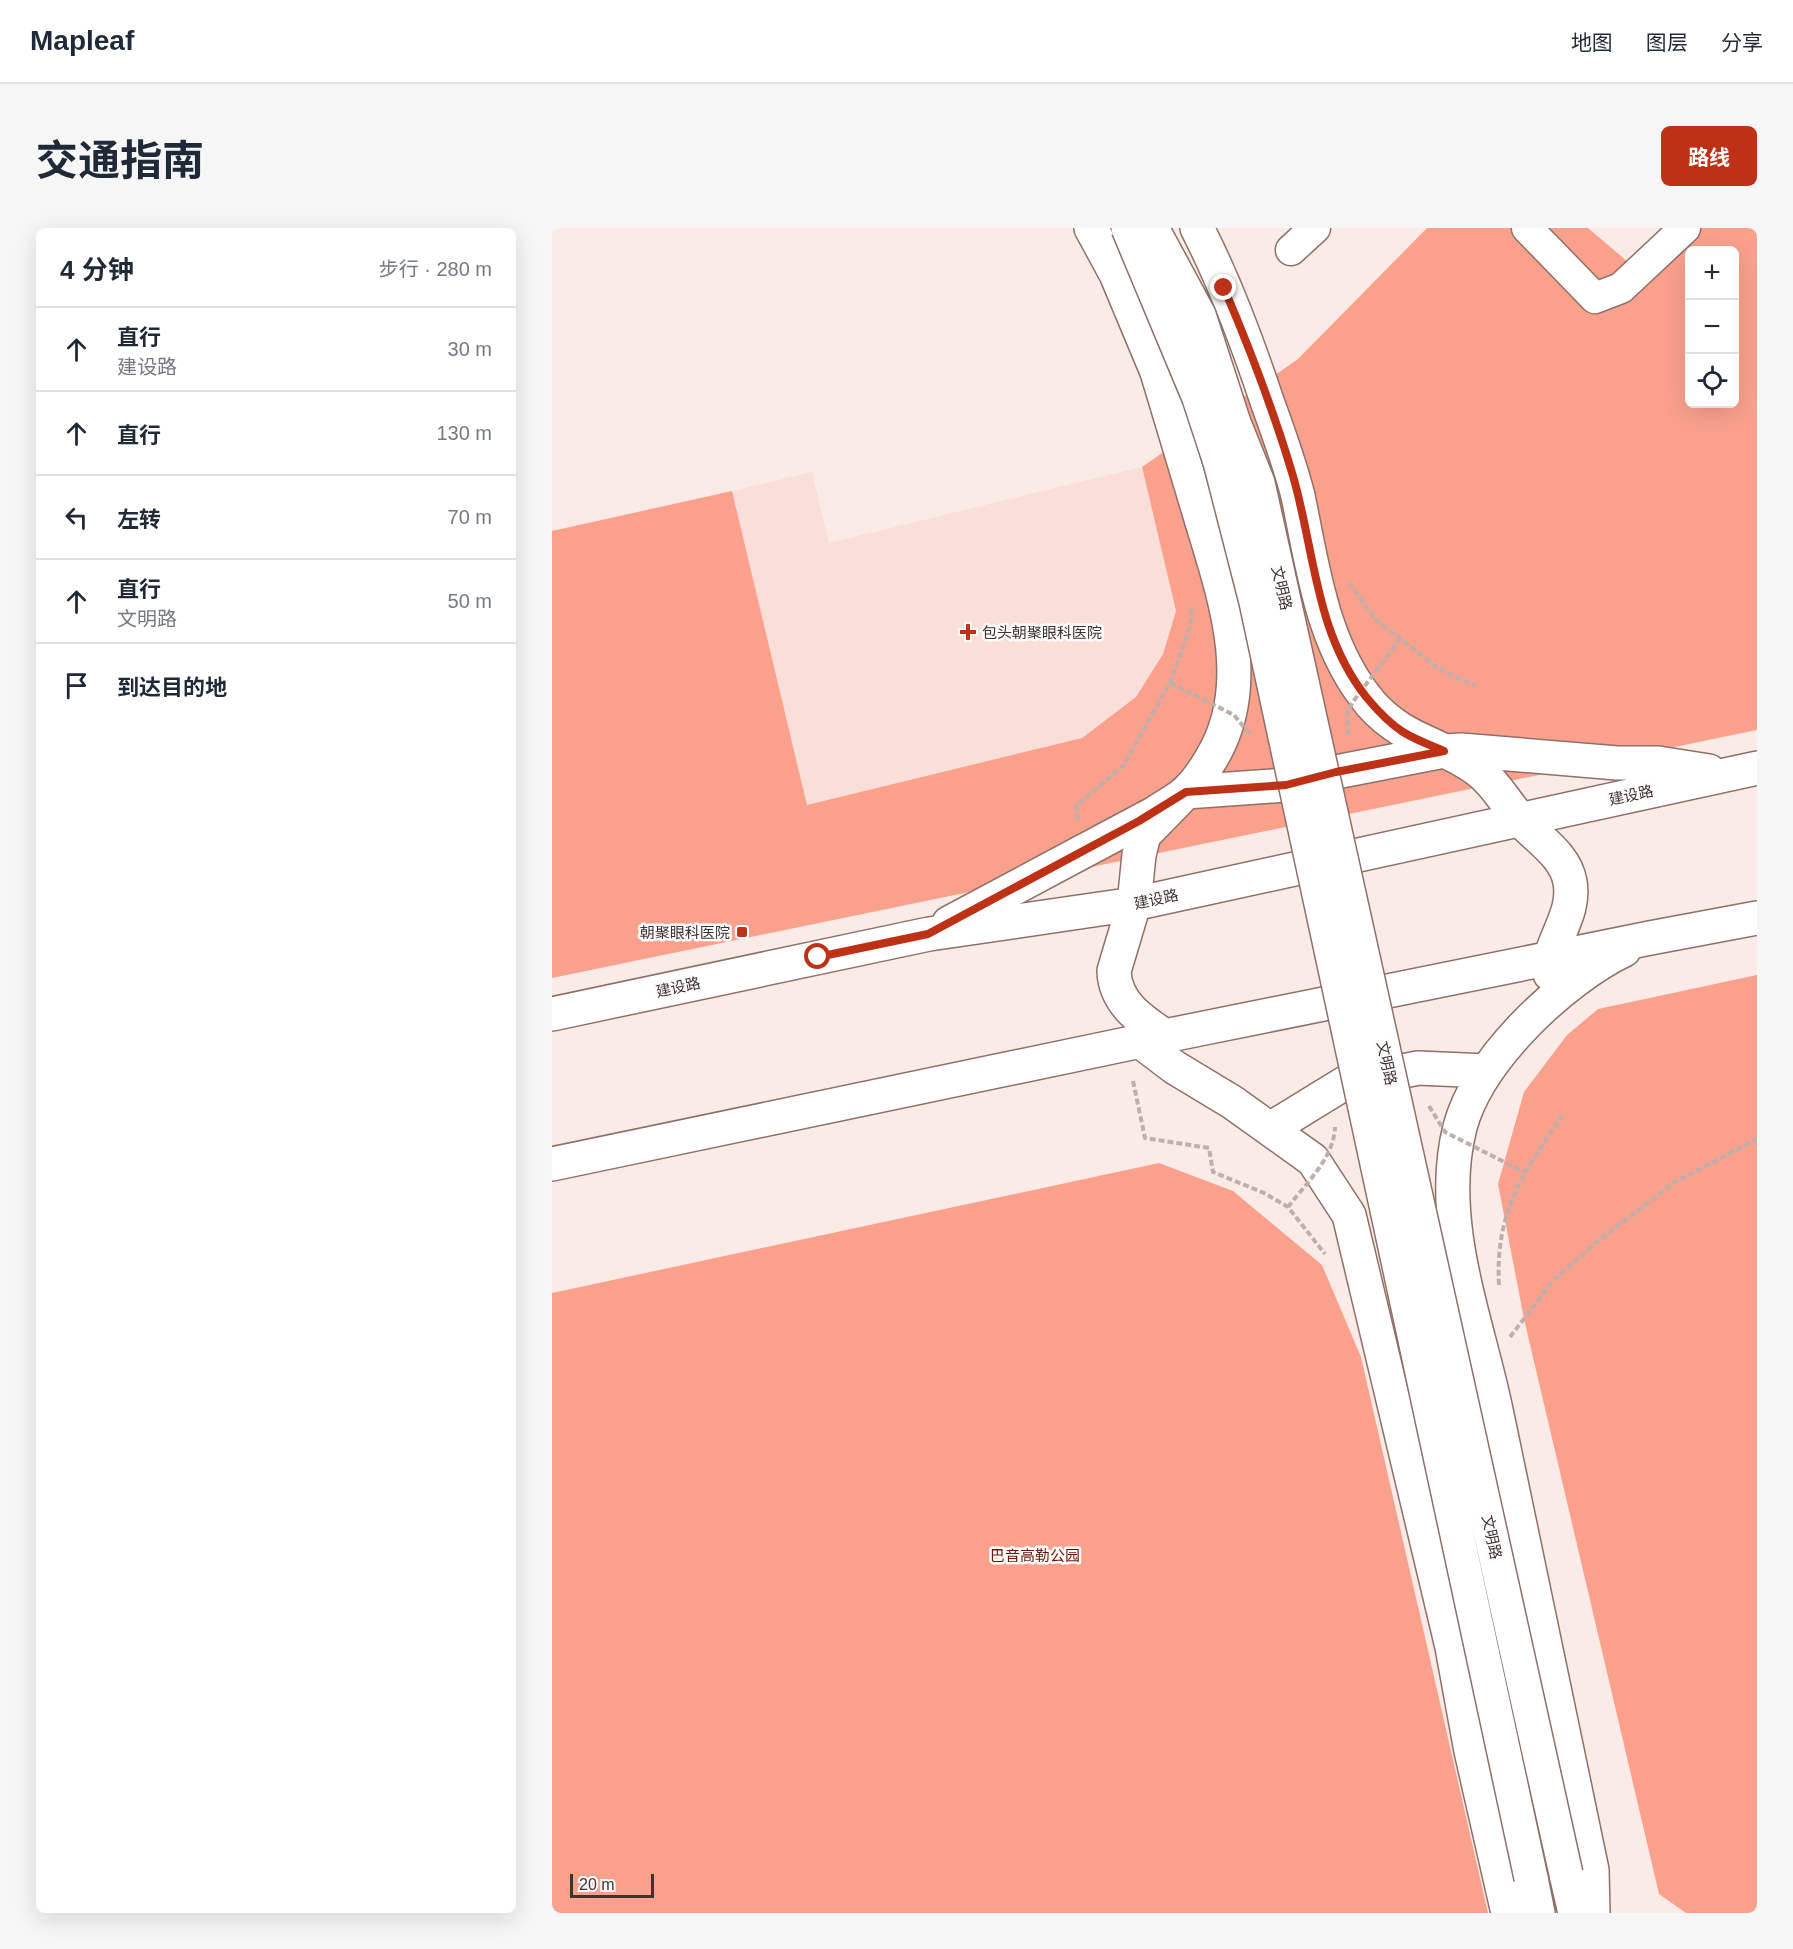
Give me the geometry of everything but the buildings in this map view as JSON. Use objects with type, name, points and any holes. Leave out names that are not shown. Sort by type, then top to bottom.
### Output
[{"type":"main road","points":[[1091,228],[1135,315],[1157,372],[1221,585],[1231,632],[1234,665],[1231,708],[1220,741],[1201,775],[1144,835],[1139,855],[1134,904],[1116,961],[1114,979],[1122,1000],[1143,1022],[1174,1067],[1232,1102],[1313,1160],[1349,1215],[1452,1647],[1471,1751],[1508,1913]]},
{"type":"main road","name":"文明路","points":[[1128,228],[1199,398],[1220,462],[1256,602],[1538,1913]]},
{"type":"main road","name":"文明路","points":[[1152,228],[1198,315],[1234,423],[1258,483],[1575,1913]]},
{"type":"main road","points":[[1197,228],[1218,272],[1257,371],[1293,476],[1323,612],[1348,672],[1373,705],[1402,732],[1458,758],[1484,775],[1520,820],[1563,862],[1570,880],[1571,896],[1569,908],[1551,957],[1549,991],[1540,1011]]},
{"type":"main road","points":[[928,934],[1139,821],[1186,792],[1286,785],[1336,772],[1444,751],[1461,750],[1742,771]]},
{"type":"main road","name":"建设路","points":[[552,1014],[928,934],[1134,904],[1742,771]]},
{"type":"main road","points":[[552,1164],[1551,957],[1757,918]]},
{"type":"main road","points":[[1593,1913],[1592,1870],[1488,1371],[1460,1257],[1455,1228],[1453,1183],[1456,1143],[1461,1124],[1475,1090],[1512,1039],[1540,1011],[1577,980],[1615,954],[1650,938]]},
{"type":"main road","points":[[1270,1130],[1345,1083],[1418,1068],[1487,1071]]},
{"type":"street","points":[[1291,250],[1315,228]]},
{"type":"street","points":[[1527,228],[1595,298],[1621,288],[1685,228]]},
{"type":"path","points":[[1345,574],[1376,620],[1439,669],[1475,686]]},
{"type":"path","points":[[1078,823],[1076,806],[1123,766],[1170,683],[1191,624],[1192,601]]},
{"type":"path","points":[[1350,744],[1347,714],[1352,703],[1400,639]]},
{"type":"path","points":[[1170,683],[1234,715],[1249,731],[1256,743]]},
{"type":"path","points":[[1133,1081],[1145,1138],[1209,1148],[1214,1172],[1264,1193],[1288,1207],[1321,1248]]},
{"type":"path","points":[[1429,1106],[1445,1132],[1524,1172]]},
{"type":"path","points":[[1499,1284],[1498,1266],[1502,1228],[1507,1211],[1524,1172],[1562,1116]]},
{"type":"path","points":[[1288,1207],[1329,1154],[1334,1142],[1335,1123]]},
{"type":"path","points":[[1488,1371],[1553,1281],[1594,1244],[1675,1182],[1757,1138]]},
{"type":"shaded area","name":"包头朝聚眼科医院","points":[[1142,467],[1176,610],[1163,654],[1136,697],[1082,738],[807,805],[732,491],[812,472],[829,543]]},
{"type":"green space","points":[[1427,228],[1588,228],[1628,262],[1661,228],[1757,228],[1757,730],[552,978],[552,531],[732,491],[807,805],[1082,738],[1136,697],[1163,654],[1176,611],[1142,467],[1298,359]]},
{"type":"green space","points":[[1757,975],[1757,1913],[1686,1913],[1659,1894],[1524,1319],[1498,1184],[1524,1092],[1567,1035],[1598,1009]]},
{"type":"green space","name":"巴音高勒公园","points":[[1159,1163],[1233,1191],[1322,1265],[1361,1357],[1488,1913],[552,1913],[552,1293]]},
{"type":"place","name":"包头朝聚眼科医院","points":[[968,632]]},
{"type":"place","name":"朝聚眼科医院","points":[[742,932]]},
{"type":"route","points":[[818,957],[928,934],[1155,813],[1186,792],[1286,785],[1336,772],[1444,751],[1402,732],[1373,705],[1348,672],[1323,612],[1293,476],[1257,371],[1224,288]]}]
